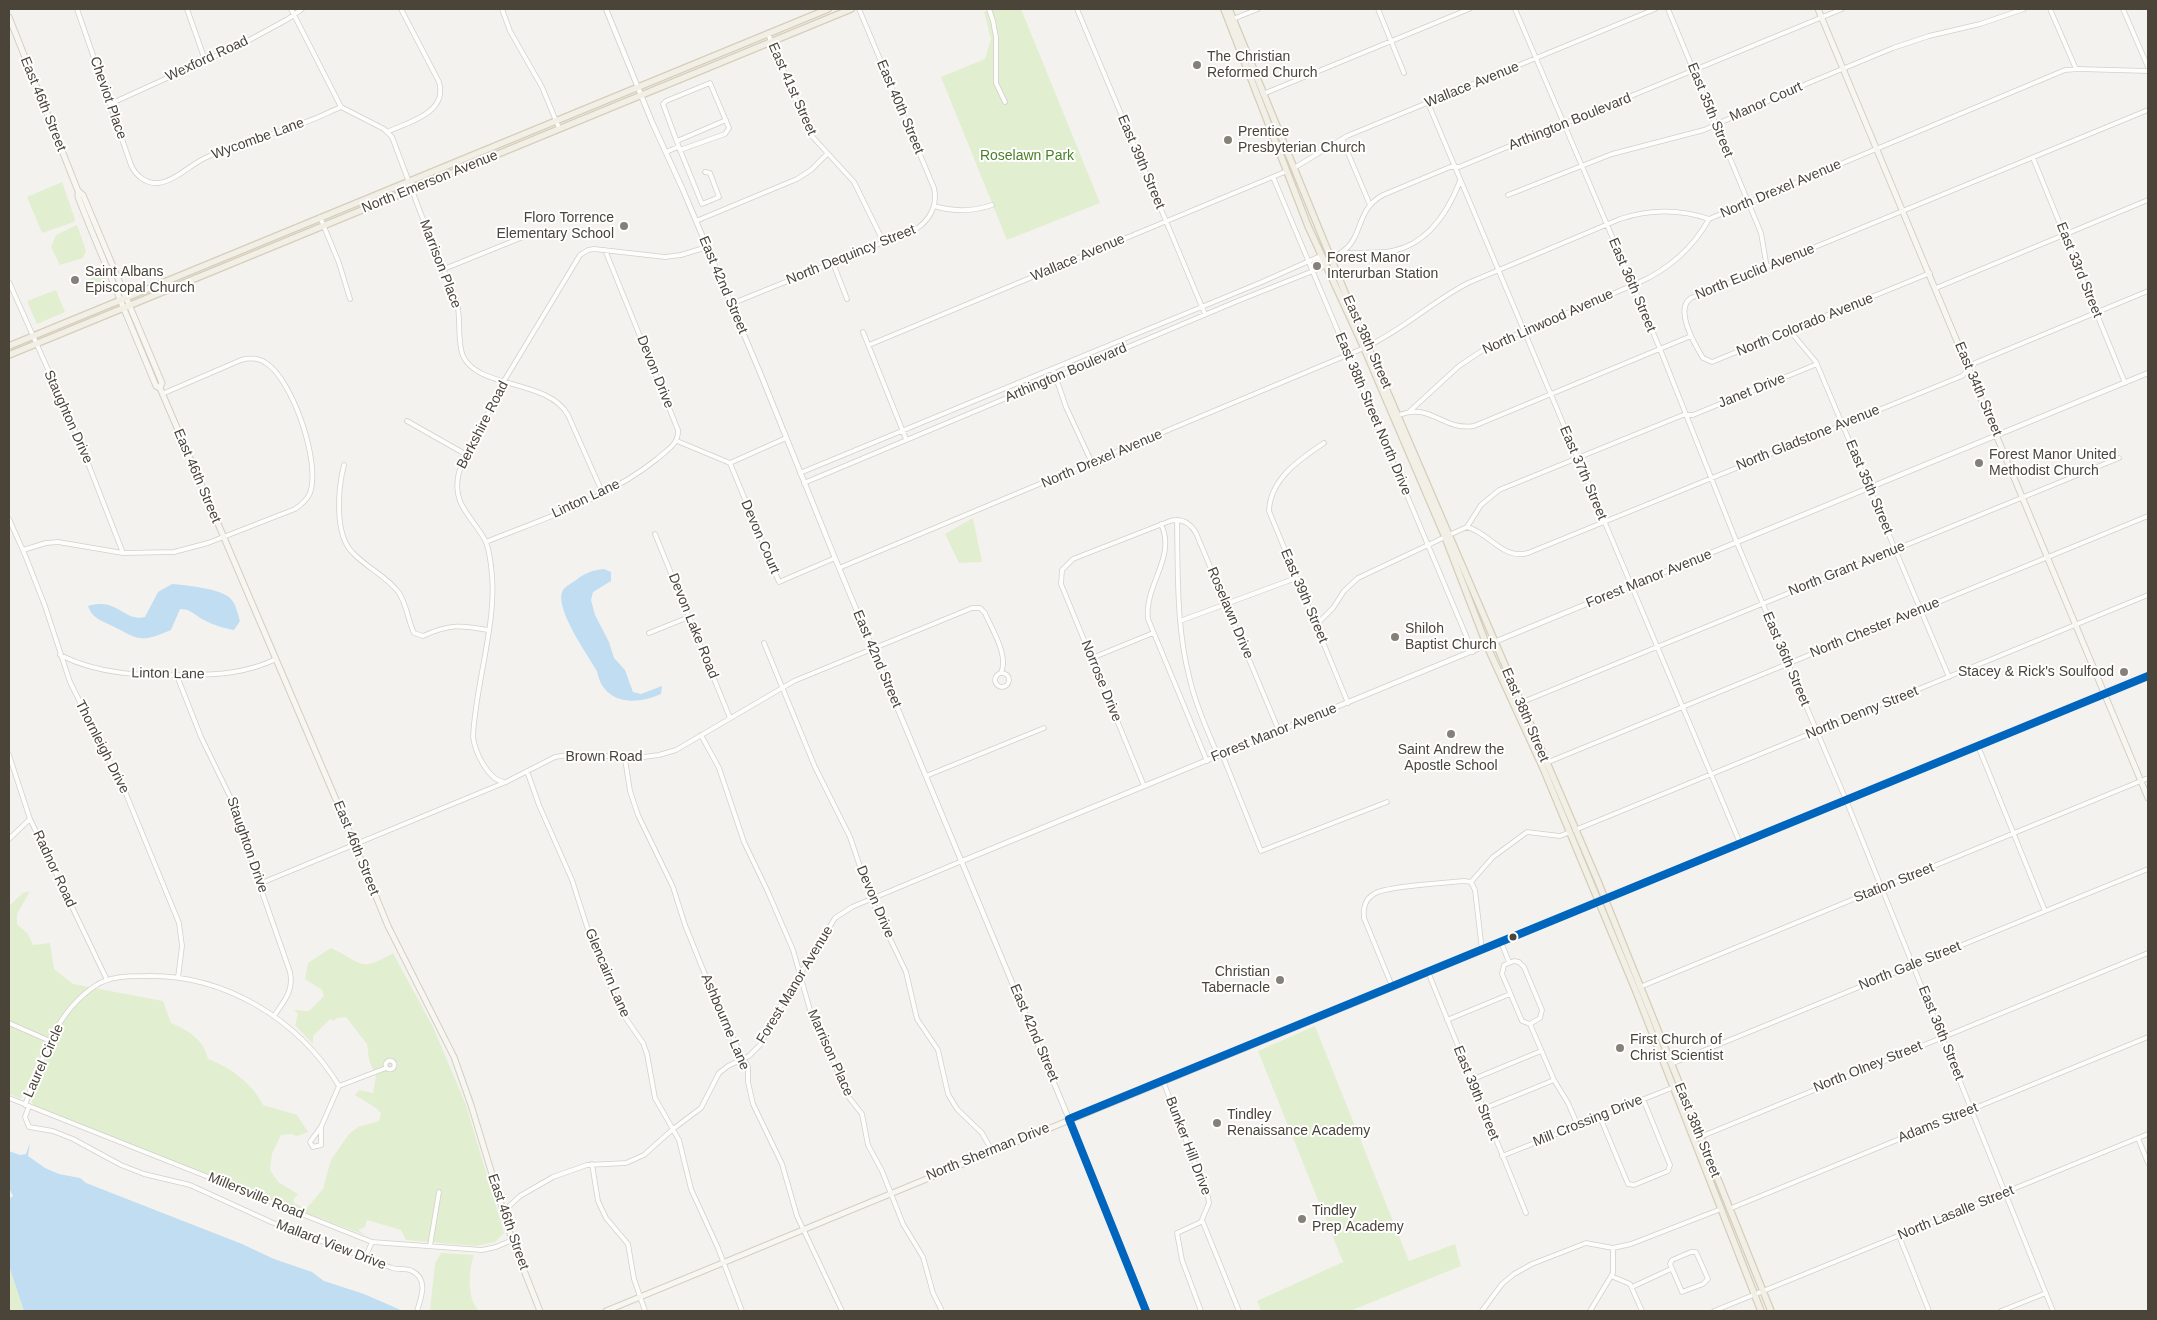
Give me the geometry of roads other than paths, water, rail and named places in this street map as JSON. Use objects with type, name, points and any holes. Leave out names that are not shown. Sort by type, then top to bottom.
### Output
[{"type":"main road","name":"North Emerson Avenue","points":[[9,346],[828,9]]},
{"type":"main road","name":"North Emerson Avenue","points":[[9,355],[851,9]]},
{"type":"main road","name":"East 38th Street","points":[[1224,9],[1312,234],[1399,415],[1447,536],[1487,646],[1572,831],[1601,900],[1675,1086],[1753,1295],[1761,1311]]},
{"type":"main road","name":"East 38th Street","points":[[1229,9],[1294,168],[1326,260]]},
{"type":"main road","name":"East 34th Street","points":[[1818,9],[2106,693],[2148,798]]},
{"type":"main road","name":"East 46th Street","points":[[9,18],[78,191],[85,200],[127,297],[162,384],[161,391]]},
{"type":"main road","name":"East 46th Street","points":[[78,191],[78,197],[123,308],[224,537],[388,926],[454,1057],[472,1105],[512,1240],[540,1311]]},
{"type":"main road","name":"East 38th Street","points":[[1366,347],[1546,763],[1572,831]]},
{"type":"main road","name":"North Sherman Drive","points":[[606,1311],[1163,1080],[2148,676]]},
{"type":"main road","name":"East 38th Street","points":[[1601,900],[1640,987],[1728,1209],[1771,1311]]},
{"type":"street","name":"Cheviot Place","points":[[77,9],[132,167],[138,176],[148,181]]},
{"type":"street","points":[[188,9],[205,60]]},
{"type":"street","points":[[291,9],[342,107],[387,132],[431,112],[437,105],[440,95],[439,82],[400,9]]},
{"type":"street","name":"Wexford Road","points":[[110,104],[246,42],[302,9]]},
{"type":"street","points":[[502,9],[516,42],[542,87],[560,128]]},
{"type":"street","name":"East 42nd Street","points":[[606,9],[637,87],[731,304],[1069,1119],[1146,1311]]},
{"type":"street","name":"East 40th Street","points":[[860,9],[933,186],[934,206]]},
{"type":"street","points":[[989,9],[996,37],[996,83],[1005,102]]},
{"type":"street","name":"East 39th Street","points":[[1077,9],[1206,314]]},
{"type":"street","points":[[1233,19],[1258,9]]},
{"type":"street","points":[[1378,9],[1404,73]]},
{"type":"street","points":[[1263,94],[1469,9]]},
{"type":"street","name":"East 36th Street","points":[[1515,9],[1713,477],[1737,543],[1846,800],[2053,1311]]},
{"type":"street","name":"Wallace Avenue","points":[[1294,168],[1342,139],[1655,9]]},
{"type":"street","name":"East 35th Street","points":[[1668,9],[1763,238],[1767,268]]},
{"type":"street","name":"Arthington Boulevard","points":[[804,483],[1322,267],[1326,260],[1341,252],[1353,240],[1362,215],[1370,205],[1383,195],[1450,167],[1454,168],[1564,124],[1842,9]]},
{"type":"street","name":"Manor Court","points":[[1508,195],[1581,165],[1634,148],[1684,137],[1716,125],[1905,44],[1980,24],[2024,9]]},
{"type":"street","points":[[2050,9],[2076,69]]},
{"type":"street","points":[[2123,9],[2148,67]]},
{"type":"street","name":"East 41st Street","points":[[768,34],[809,132],[814,140],[854,182],[884,242]]},
{"type":"street","name":"North Drexel Avenue","points":[[839,568],[1348,356],[1397,330],[1448,293],[1607,224],[1637,214],[1662,211],[1689,213],[1709,219],[2065,70],[2148,72]]},
{"type":"street","points":[[679,146],[726,134],[729,128],[710,83],[666,101],[663,106],[702,204],[719,197],[710,173],[705,172]]},
{"type":"street","name":"East 37th Street","points":[[1428,103],[1740,843]]},
{"type":"street","name":"Wycombe Lane","points":[[148,181],[163,182],[204,159],[229,148],[303,124],[342,107]]},
{"type":"street","name":"North Euclid Avenue","points":[[1691,336],[1684,311],[1684,304],[1688,300],[2148,110]]},
{"type":"street","points":[[666,152],[726,120]]},
{"type":"street","name":"Marrison Place","points":[[387,132],[395,144],[459,308],[461,346],[464,356],[475,369],[550,396],[564,407],[603,494]]},
{"type":"street","points":[[1342,139],[1370,205]]},
{"type":"street","points":[[696,221],[797,179],[811,170],[827,154]]},
{"type":"street","name":"East 33rd Street","points":[[2033,158],[2125,383]]},
{"type":"street","name":"Wallace Avenue","points":[[869,345],[1287,170]]},
{"type":"street","name":"East 38th Street North Drive","points":[[1273,177],[1473,652]]},
{"type":"street","points":[[1341,252],[1392,251],[1420,239],[1443,215],[1460,181]]},
{"type":"street","points":[[1936,288],[2148,200]]},
{"type":"street","points":[[934,206],[960,211],[992,205]]},
{"type":"street","name":"North Dequincy Street","points":[[731,304],[918,228],[928,218],[934,206]]},
{"type":"street","points":[[320,217],[350,298]]},
{"type":"street","name":"North Linwood Avenue","points":[[1410,411],[1471,357],[1492,344],[1658,273],[1678,258],[1697,238],[1709,219]]},
{"type":"street","points":[[444,269],[523,237]]},
{"type":"street","name":"Berkshire Road","points":[[504,782],[492,776],[476,749],[473,737],[488,630],[492,582],[486,542],[464,511],[457,493],[459,472],[504,381],[577,258],[590,250],[669,257],[707,247]]},
{"type":"street","name":"Devon Drive","points":[[605,250],[678,430],[676,441]]},
{"type":"street","name":"Arthington Boulevard","points":[[800,472],[1053,369],[1308,261],[1318,257],[1326,260]]},
{"type":"street","points":[[833,263],[847,299]]},
{"type":"street","name":"North Colorado Avenue","points":[[1691,336],[1703,358],[1710,362],[1930,273]]},
{"type":"street","name":"Staughton Drive","points":[[9,282],[35,344],[75,430],[123,553]]},
{"type":"street","name":"North Gladstone Avenue","points":[[1467,527],[1482,533],[1505,552],[1520,555],[1528,554],[1962,376],[1976,362],[2148,291]]},
{"type":"street","name":"East 35th Street","points":[[1790,331],[1812,356],[1816,364],[1949,677]]},
{"type":"street","points":[[863,332],[906,439]]},
{"type":"street","points":[[1399,415],[1410,411],[1427,413],[1452,425],[1468,427],[1477,425],[1691,336]]},
{"type":"street","points":[[23,550],[46,543],[58,542],[123,553],[174,552],[199,546],[294,509],[308,496],[312,484],[309,450],[304,429],[296,405],[273,369],[263,362],[251,359],[237,362],[161,391]]},
{"type":"street","name":"Janet Drive","points":[[1687,415],[1693,415],[1816,364]]},
{"type":"street","points":[[1053,369],[1066,407],[1092,463]]},
{"type":"street","name":"Forest Manor Avenue","points":[[503,1212],[518,1197],[546,1180],[576,1168],[592,1164],[626,1163],[638,1159],[701,1108],[719,1073],[753,1053],[761,1044],[781,1005],[835,918],[852,907],[2148,373]]},
{"type":"street","points":[[1316,625],[1333,608],[1356,579],[1467,527],[1481,505],[1494,493],[1687,415]]},
{"type":"street","points":[[407,421],[467,454]]},
{"type":"street","points":[[676,441],[730,463],[786,438]]},
{"type":"street","name":"Linton Lane","points":[[486,542],[603,494],[640,471],[676,441]]},
{"type":"street","name":"East 39th Street","points":[[1324,443],[1294,464],[1275,489],[1270,504],[1270,516],[1348,703]]},
{"type":"street","name":"North Grant Avenue","points":[[1520,703],[2119,458]]},
{"type":"street","name":"Devon Court","points":[[730,463],[779,582],[835,558]]},
{"type":"street","points":[[344,465],[339,482],[341,528],[344,541],[352,553],[400,594],[414,633],[423,636],[441,628],[454,625],[488,630]]},
{"type":"street","name":"North Chester Avenue","points":[[1546,763],[2148,516]]},
{"type":"street","name":"Thornleigh Drive","points":[[9,519],[45,606],[76,698],[126,794],[179,923],[182,946],[178,978]]},
{"type":"street","points":[[1207,761],[1148,619],[1148,600],[1164,560],[1166,547],[1161,524],[1177,520],[1180,621],[1194,698],[1261,851],[1387,802]]},
{"type":"street","name":"Roselawn Drive","points":[[1177,520],[1186,522],[1194,529],[1279,731]]},
{"type":"street","name":"Norrose Drive","points":[[1144,786],[1061,585],[1061,575],[1064,566],[1070,561],[1161,524]]},
{"type":"street","name":"Devon Lake Road","points":[[655,534],[730,718]]},
{"type":"street","points":[[1180,621],[1296,578]]},
{"type":"street","name":"North Denny Street","points":[[1471,882],[1493,857],[1527,832],[1560,836],[2148,595]]},
{"type":"street","name":"Brown Road","points":[[259,884],[504,782],[550,759],[568,754],[625,759],[667,753],[682,748],[783,687],[970,608],[978,608],[985,613],[1002,655],[1004,665],[1001,673]]},
{"type":"street","points":[[649,633],[689,616]]},
{"type":"street","points":[[1092,658],[1153,633]]},
{"type":"street","name":"Devon Drive","points":[[764,643],[815,767],[850,837],[871,899],[909,982],[916,1019],[938,1050],[946,1088],[951,1100],[960,1112],[980,1130],[992,1151]]},
{"type":"street","name":"Linton Lane","points":[[60,655],[84,665],[114,673],[142,676],[234,673],[261,666],[276,659]]},
{"type":"street","name":"Staughton Drive","points":[[177,676],[201,737],[234,806],[292,981],[288,996],[274,1016]]},
{"type":"street","points":[[926,776],[1044,728]]},
{"type":"street","name":"Marrison Place","points":[[701,735],[719,768],[737,824],[773,902],[792,950],[812,1017],[824,1037],[847,1095],[862,1114],[868,1145],[882,1171],[903,1224],[923,1257],[933,1292],[942,1311]]},
{"type":"street","points":[[1978,746],[2045,910]]},
{"type":"street","name":"Radnor Road","points":[[9,755],[30,819],[107,980]]},
{"type":"street","name":"Ashbourne Lane","points":[[625,759],[630,791],[638,816],[673,887],[692,943],[723,1019],[748,1067],[748,1082],[753,1104],[778,1154],[794,1208],[842,1311]]},
{"type":"street","name":"Glencairn Lane","points":[[527,771],[539,805],[564,860],[589,933],[620,1010],[643,1043],[657,1102],[680,1144],[693,1194],[724,1262],[742,1311]]},
{"type":"street","name":"Station Street","points":[[1640,987],[2148,778]]},
{"type":"street","points":[[9,839],[30,819]]},
{"type":"street","name":"North Gale Street","points":[[1671,1064],[2148,869]]},
{"type":"street","points":[[1392,986],[1364,918],[1364,907],[1369,897],[1380,891],[1464,881],[1471,882],[1475,890],[1482,950]]},
{"type":"street","points":[[1501,942],[1509,962]]},
{"type":"street","name":"North Olney Street","points":[[1700,1137],[2148,953]]},
{"type":"street","points":[[1530,1024],[1540,1018],[1542,1010],[1522,964],[1516,961],[1509,962],[1504,965],[1502,974],[1510,994],[1522,1021],[1530,1024],[1554,1080],[1568,1103],[1578,1126]]},
{"type":"street","name":"East 39th Street","points":[[1428,972],[1526,1213]]},
{"type":"street","name":"Laurel Circle","points":[[27,1106],[50,1041],[63,1018],[75,1003],[94,986],[107,980],[140,976],[178,978],[222,990],[274,1016],[310,1048],[339,1086]]},
{"type":"street","points":[[1447,1020],[1510,994]]},
{"type":"street","points":[[9,1023],[50,1041]]},
{"type":"street","name":"Adams Street","points":[[1728,1209],[2148,1037]]},
{"type":"street","points":[[1471,1080],[1541,1051]]},
{"type":"street","points":[[321,1127],[322,1145],[313,1147],[310,1140],[321,1127],[339,1086],[386,1068]]},
{"type":"street","name":"Bunker Hill Drive","points":[[1163,1080],[1208,1197],[1208,1203],[1202,1220]]},
{"type":"street","points":[[1483,1109],[1554,1080]]},
{"type":"street","name":"Mill Crossing Drive","points":[[1502,1156],[1675,1086]]},
{"type":"street","name":"Millersville Road","points":[[9,1098],[372,1242],[482,1250],[496,1247],[512,1240]]},
{"type":"street","points":[[1600,1117],[1629,1185],[1634,1185],[1668,1171],[1670,1165],[1643,1099]]},
{"type":"street","name":"Mallard View Drive","points":[[27,1106],[25,1117],[29,1127],[53,1131],[73,1139],[128,1168],[144,1174],[190,1185],[271,1222],[394,1269],[411,1270],[418,1277],[423,1289],[417,1311]]},
{"type":"street","name":"North Lasalle Street","points":[[1714,1311],[2148,1134]]},
{"type":"street","points":[[2138,1138],[2148,1163]]},
{"type":"street","points":[[592,1164],[598,1201],[606,1218],[628,1244],[634,1279],[645,1311]]},
{"type":"street","points":[[430,1246],[439,1192]]},
{"type":"street","points":[[1482,1311],[1491,1296],[1507,1279],[1545,1259],[1586,1243],[1613,1248],[1641,1241],[1721,1208]]},
{"type":"street","points":[[1201,1311],[1182,1260],[1177,1233],[1200,1223],[1202,1220],[1239,1311]]},
{"type":"street","points":[[1899,1236],[1929,1311]]},
{"type":"street","points":[[365,1258],[372,1242]]},
{"type":"street","points":[[1590,1311],[1614,1269],[1613,1248]]},
{"type":"street","points":[[1691,1252],[1696,1252],[1700,1256],[1708,1279],[1703,1284],[1682,1292],[1671,1269],[1670,1264],[1672,1260],[1691,1252]]},
{"type":"street","points":[[1632,1287],[1671,1269]]},
{"type":"street","points":[[1611,1276],[1632,1287],[1642,1311]]},
{"type":"street","points":[[2001,1311],[2046,1293]]},
{"type":"water","points":[[604,569],[611,572],[611,581],[593,592],[591,600],[595,615],[609,642],[614,658],[625,670],[633,692],[641,694],[662,686],[661,694],[651,698],[631,701],[613,696],[600,682],[597,671],[567,619],[561,598],[563,590],[586,574]]},
{"type":"water","points":[[172,584],[203,588],[227,596],[234,604],[240,621],[234,630],[210,623],[189,611],[180,609],[171,630],[160,635],[138,638],[98,619],[91,613],[88,606],[106,605],[137,618],[145,617],[158,592]]},
{"type":"water","points":[[30,1143],[28,1156],[45,1168],[59,1174],[80,1178],[86,1183],[242,1244],[274,1259],[312,1272],[324,1281],[364,1294],[403,1311],[24,1311],[9,1266],[9,1199],[13,1196],[9,1188],[9,1151],[20,1155],[26,1154]]},
{"type":"place","name":"The Christian Reformed Church","points":[[1197,65]]},
{"type":"place","name":"Prentice Presbyterian Church","points":[[1228,140]]},
{"type":"place","name":"Floro Torrence Elementary School","points":[[624,226]]},
{"type":"place","name":"Forest Manor Interurban Station","points":[[1317,266]]},
{"type":"place","name":"Saint Albans Episcopal Church","points":[[75,280]]},
{"type":"place","name":"Forest Manor United Methodist Church","points":[[1979,463]]},
{"type":"place","name":"Shiloh Baptist Church","points":[[1395,637]]},
{"type":"place","name":"Stacey & Rick's Soulfood","points":[[2124,672]]},
{"type":"place","name":"Saint Andrew the Apostle School","points":[[1451,734]]},
{"type":"place","name":"Christian Tabernacle","points":[[1280,980]]},
{"type":"place","name":"First Church of Christ Scientist","points":[[1620,1048]]},
{"type":"place","name":"Tindley Renaissance Academy","points":[[1217,1123]]},
{"type":"place","name":"Tindley Prep Academy","points":[[1302,1219]]},
{"type":"park label","name":"Roselawn Park","points":[[1027,156]]}]
